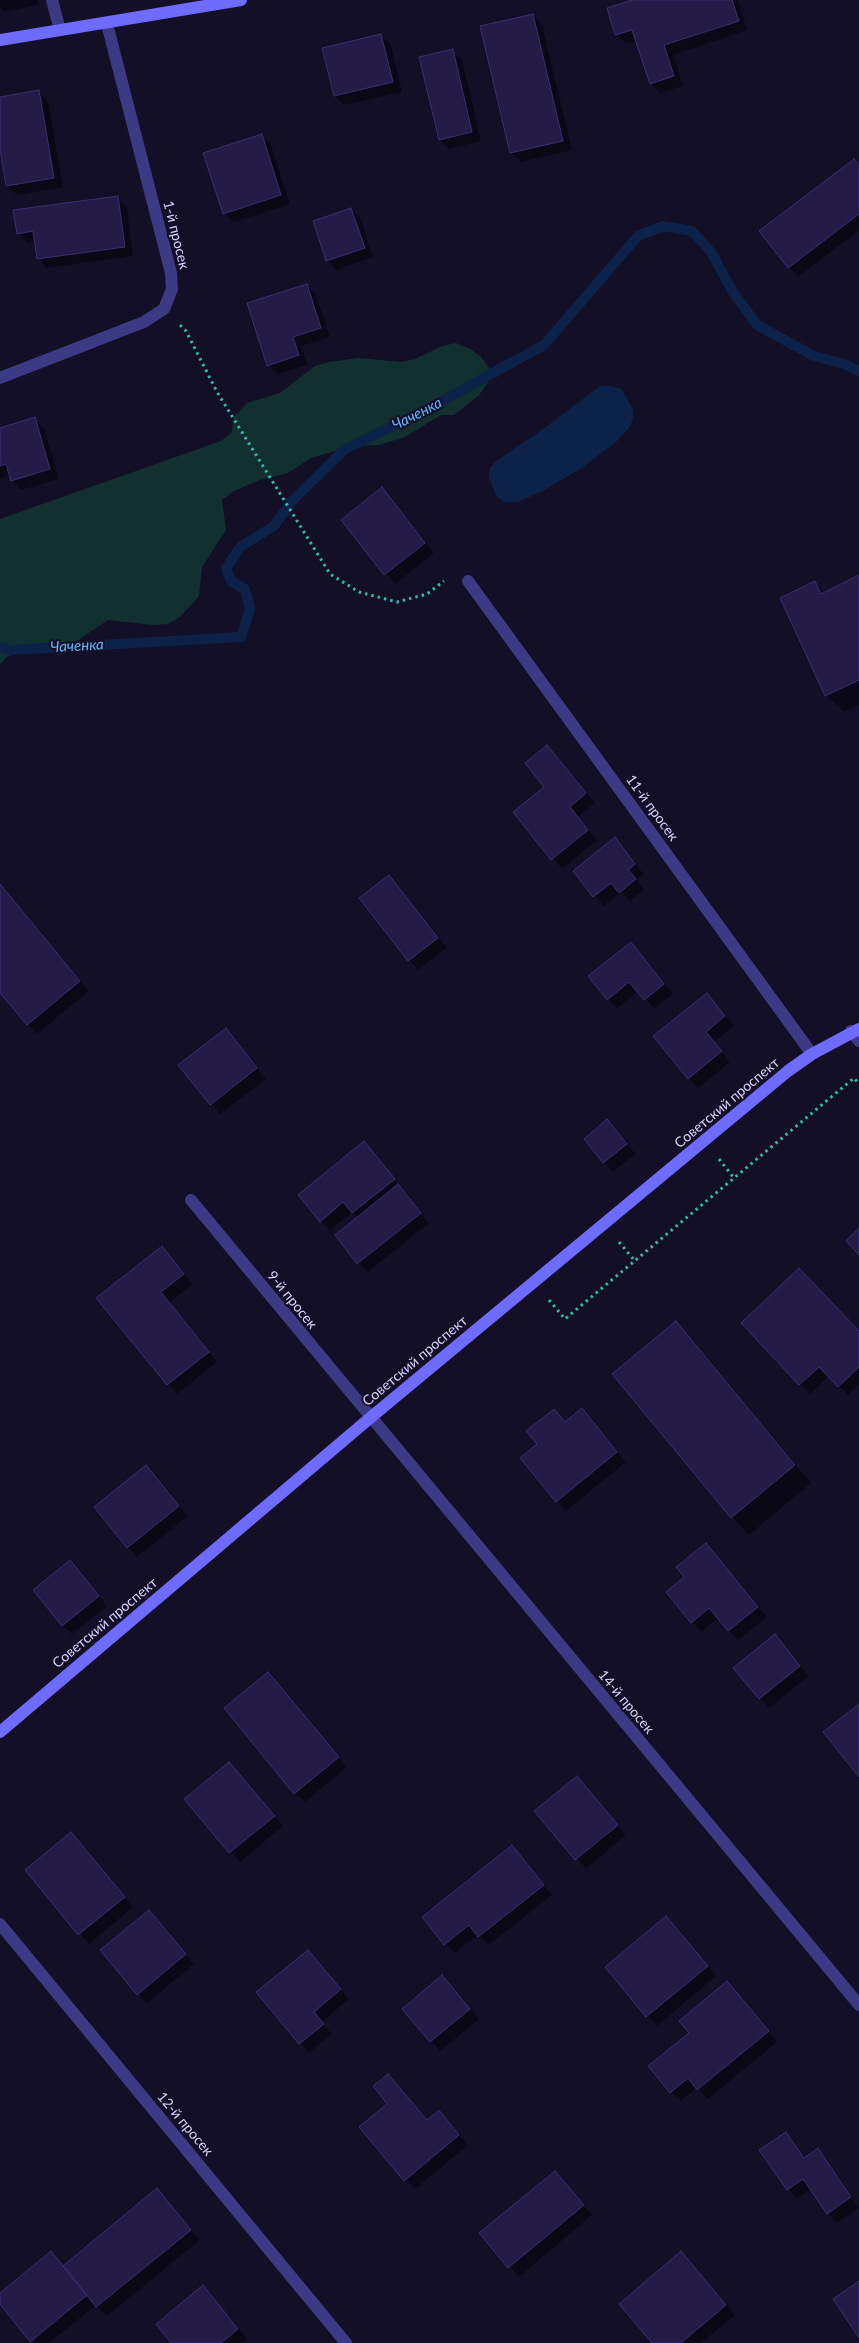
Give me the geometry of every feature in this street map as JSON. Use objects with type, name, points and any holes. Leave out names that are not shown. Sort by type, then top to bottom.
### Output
[{"type":"street","points":[[52,0],[60,30]]},
{"type":"street","points":[[0,40],[107,24],[241,0]]},
{"type":"street","name":"1-й просек","points":[[107,24],[172,273],[172,289],[164,309]]},
{"type":"street","points":[[0,378],[144,322],[164,309]]},
{"type":"street","name":"11-й просек","points":[[468,581],[812,1054]]},
{"type":"street","name":"Советский проспект","points":[[0,1732],[370,1418],[788,1071],[812,1054],[856,1034]]},
{"type":"street","name":"9-й просек","points":[[192,1200],[370,1418]]},
{"type":"street","name":"14-й просек","points":[[370,1418],[859,2005]]},
{"type":"street","name":"12-й просек","points":[[0,1924],[346,2343]]},
{"type":"path","points":[[164,309],[186,331],[217,392],[330,574],[359,592],[396,602],[427,594],[445,581],[468,581]]},
{"type":"path","points":[[534,1282],[565,1319],[854,1078],[859,1084]]},
{"type":"green space","points":[[456,343],[470,349],[481,357],[490,369],[487,384],[479,395],[454,415],[441,415],[405,437],[379,445],[352,446],[311,458],[288,473],[260,480],[234,491],[222,500],[226,530],[202,567],[199,596],[180,617],[168,624],[153,625],[108,620],[74,643],[48,650],[19,652],[7,657],[0,664],[0,519],[221,441],[232,432],[233,418],[247,403],[280,393],[315,366],[358,358],[401,362],[415,359],[442,346]]},
{"type":"water","points":[[600,386],[622,389],[633,410],[633,419],[629,428],[616,442],[580,469],[543,491],[518,502],[504,502],[496,496],[489,478],[490,468],[496,461],[539,432]]},
{"type":"building","points":[[632,0],[732,0],[739,21],[664,45],[674,76],[650,84],[632,30],[615,35],[607,8]]},
{"type":"building","points":[[533,14],[563,141],[510,153],[480,26]]},
{"type":"building","points":[[381,34],[393,82],[334,96],[322,48]]},
{"type":"building","points":[[453,49],[472,132],[439,140],[419,57]]},
{"type":"building","points":[[39,90],[54,178],[6,186],[0,149],[0,97]]},
{"type":"building","points":[[262,134],[281,195],[223,214],[203,153]]},
{"type":"building","points":[[854,159],[859,166],[859,214],[788,268],[759,231]]},
{"type":"building","points":[[118,196],[125,247],[37,259],[33,231],[17,234],[13,210]]},
{"type":"building","points":[[351,208],[365,248],[326,261],[313,221]]},
{"type":"building","points":[[307,284],[321,328],[293,337],[299,355],[267,366],[247,303]]},
{"type":"building","points":[[35,417],[50,469],[11,481],[6,464],[0,466],[0,428]]},
{"type":"building","points":[[382,487],[425,543],[384,575],[341,520]]},
{"type":"building","points":[[859,575],[859,680],[825,696],[780,598],[815,581],[821,594]]},
{"type":"building","points":[[547,745],[586,793],[570,807],[588,830],[551,860],[513,812],[544,787],[525,763]]},
{"type":"building","points":[[615,837],[635,864],[628,870],[636,879],[619,893],[611,883],[593,897],[573,871]]},
{"type":"building","points":[[389,875],[438,938],[408,961],[359,898]]},
{"type":"building","points":[[0,884],[80,981],[27,1025],[0,993]]},
{"type":"building","points":[[631,942],[664,984],[644,1000],[629,982],[607,1000],[588,976]]},
{"type":"building","points":[[707,993],[725,1016],[706,1032],[722,1051],[688,1079],[653,1036]]},
{"type":"building","points":[[226,1028],[257,1068],[210,1105],[178,1065]]},
{"type":"building","points":[[607,1119],[627,1144],[603,1163],[584,1139]]},
{"type":"building","points":[[364,1141],[395,1179],[352,1213],[343,1202],[320,1222],[298,1195]]},
{"type":"building","points":[[398,1184],[421,1213],[357,1264],[335,1235]]},
{"type":"building","points":[[859,1228],[859,1255],[846,1241]]},
{"type":"building","points":[[162,1246],[184,1274],[161,1292],[209,1352],[167,1385],[96,1298]]},
{"type":"building","points":[[799,1268],[859,1331],[859,1367],[838,1387],[819,1367],[799,1385],[741,1323]]},
{"type":"building","points":[[676,1321],[795,1465],[731,1518],[612,1374]]},
{"type":"building","points":[[582,1408],[617,1452],[556,1502],[520,1458],[537,1444],[526,1431],[554,1409],[565,1422]]},
{"type":"building","points":[[146,1465],[179,1506],[127,1548],[94,1507]]},
{"type":"building","points":[[706,1543],[758,1607],[728,1631],[709,1608],[691,1623],[666,1592],[684,1577],[676,1567]]},
{"type":"building","points":[[70,1560],[99,1596],[62,1626],[33,1590]]},
{"type":"building","points":[[775,1634],[800,1666],[759,1699],[733,1668]]},
{"type":"building","points":[[268,1672],[339,1757],[294,1794],[224,1708]]},
{"type":"building","points":[[859,1704],[859,1777],[823,1732]]},
{"type":"building","points":[[229,1762],[275,1816],[229,1853],[184,1799]]},
{"type":"building","points":[[577,1776],[618,1825],[575,1860],[534,1811]]},
{"type":"building","points":[[71,1832],[125,1897],[78,1935],[25,1870]]},
{"type":"building","points":[[512,1845],[544,1885],[478,1937],[469,1925],[444,1945],[422,1917]]},
{"type":"building","points":[[149,1910],[186,1954],[137,1995],[100,1950]]},
{"type":"building","points":[[666,1916],[708,1966],[646,2017],[605,1967]]},
{"type":"building","points":[[308,1950],[341,1989],[314,2012],[324,2024],[299,2044],[256,1992]]},
{"type":"building","points":[[442,1975],[470,2009],[430,2042],[402,2009]]},
{"type":"building","points":[[727,1981],[769,2031],[697,2090],[688,2078],[670,2093],[648,2066],[689,2033],[679,2021]]},
{"type":"building","points":[[388,2074],[427,2120],[439,2110],[459,2135],[404,2181],[359,2127],[387,2104],[373,2086]]},
{"type":"building","points":[[786,2132],[804,2158],[818,2148],[851,2197],[827,2214],[803,2179],[787,2190],[759,2150]]},
{"type":"building","points":[[555,2171],[584,2205],[508,2268],[479,2233]]},
{"type":"building","points":[[157,2188],[191,2230],[96,2307],[63,2266]]},
{"type":"building","points":[[51,2251],[87,2295],[30,2342],[0,2304],[0,2293]]},
{"type":"building","points":[[681,2251],[726,2305],[681,2343],[652,2343],[619,2304]]},
{"type":"building","points":[[859,2281],[859,2338],[833,2299]]},
{"type":"building","points":[[203,2285],[238,2329],[221,2343],[171,2343],[156,2324]]},
{"type":"waterway","name":"Чаченка","points":[[0,647],[11,650],[241,637],[250,609],[245,589],[232,582],[226,569],[240,547],[274,526],[293,500],[345,449],[418,414],[544,345],[638,236],[663,226],[692,231],[711,252],[733,292],[757,325],[814,356],[844,364],[859,371]]}]
